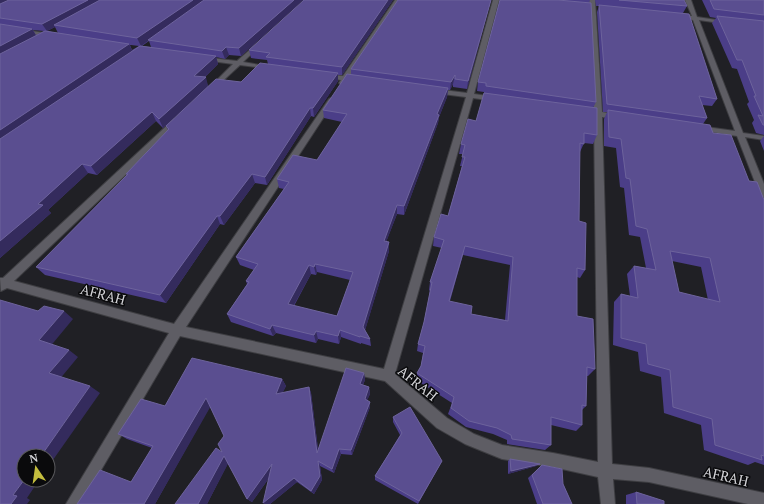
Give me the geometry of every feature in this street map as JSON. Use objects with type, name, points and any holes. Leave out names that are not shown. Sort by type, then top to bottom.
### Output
[{"type":"street","points":[[73,504],[177,330],[398,0]]},
{"type":"street","points":[[388,376],[470,96],[496,0]]},
{"type":"street","points":[[688,0],[764,195]]},
{"type":"street","points":[[593,6],[598,114],[605,471],[608,504]]},
{"type":"street","points":[[670,16],[733,22]]},
{"type":"street","points":[[0,28],[50,33],[62,37]]},
{"type":"street","points":[[40,39],[50,33]]},
{"type":"street","points":[[208,91],[267,37]]},
{"type":"street","points":[[198,58],[276,69]]},
{"type":"street","points":[[314,74],[360,81]]},
{"type":"street","points":[[431,90],[500,100]]},
{"type":"street","points":[[575,111],[629,118]]},
{"type":"street","points":[[1,284],[185,113]]},
{"type":"street","points":[[692,127],[764,138]]},
{"type":"street","name":"AFRAH","points":[[1,284],[177,330],[388,376],[442,423],[470,439],[502,452],[553,460],[605,471],[649,475],[764,500]]},
{"type":"building","points":[[9,0],[88,0],[42,24],[0,18],[0,4]]},
{"type":"building","points":[[100,0],[193,0],[137,38],[54,25]]},
{"type":"building","points":[[204,0],[294,0],[239,48],[226,47],[222,51],[148,40]]},
{"type":"building","points":[[304,0],[388,0],[342,67],[266,57],[270,53],[249,50]]},
{"type":"building","points":[[398,0],[491,0],[468,81],[455,79],[455,75],[451,82],[351,69]]},
{"type":"building","points":[[500,0],[558,0],[591,3],[596,102],[486,86],[486,83],[478,82]]},
{"type":"building","points":[[619,0],[684,0],[687,6]]},
{"type":"building","points":[[710,0],[764,0],[764,15],[714,9]]},
{"type":"building","points":[[599,5],[689,14],[717,99],[699,96],[707,118],[607,104]]},
{"type":"building","points":[[717,16],[764,21],[764,125],[758,115],[763,116],[754,96],[756,96],[742,60],[737,60]]},
{"type":"building","points":[[0,24],[32,29],[0,46]]},
{"type":"building","points":[[45,31],[129,44],[0,130],[0,54]]},
{"type":"building","points":[[140,46],[216,56],[194,76],[206,77],[159,119],[152,112],[91,166],[82,164],[38,204],[43,205],[0,241],[0,139]]},
{"type":"building","points":[[260,63],[338,73],[313,108],[310,108],[265,177],[252,174],[220,216],[217,216],[160,295],[36,267],[128,174],[126,174],[169,129],[166,126],[216,79],[241,82]]},
{"type":"building","points":[[347,74],[448,88],[437,114],[439,115],[404,206],[397,205],[384,241],[389,242],[363,327],[370,339],[340,330],[338,336],[316,331],[314,335],[272,325],[270,329],[227,314],[249,282],[246,281],[258,264],[236,257],[289,182],[277,179],[293,155],[317,160],[347,114],[323,110]],"holes":[[[315,264],[353,272],[337,316],[288,304],[309,265],[314,267]]]},
{"type":"building","points":[[484,93],[597,108],[597,135],[584,133],[584,144],[580,143],[579,221],[586,223],[585,270],[577,268],[577,316],[593,319],[595,369],[587,367],[586,406],[582,405],[582,425],[551,417],[551,445],[512,439],[511,435],[497,428],[469,421],[451,408],[454,397],[417,373],[421,366],[425,346],[418,344],[432,282],[430,282],[444,240],[434,237],[441,214],[448,216],[465,157],[462,157],[465,145],[461,144],[468,119],[476,121]],"holes":[[[465,246],[513,257],[508,321],[471,314],[472,306],[449,301]]]},
{"type":"building","points":[[608,110],[710,125],[713,133],[731,135],[749,181],[757,182],[764,200],[764,456],[761,455],[762,460],[715,445],[712,419],[673,407],[670,370],[648,364],[646,344],[621,338],[621,294],[638,298],[634,266],[656,270],[647,229],[636,226],[630,179],[626,178],[621,139],[609,137]],"holes":[[[670,251],[710,258],[720,302],[679,292]]]},
{"type":"building","points":[[0,300],[38,311],[44,306],[64,311],[39,340],[69,350],[49,373],[90,386],[47,448],[16,448],[16,488],[18,488],[13,495],[17,496],[11,504],[0,504]]},
{"type":"building","points":[[192,358],[282,379],[276,394],[309,387],[317,453],[346,368],[364,373],[360,384],[369,387],[365,399],[370,402],[351,450],[339,449],[332,469],[318,461],[320,476],[311,491],[294,478],[263,503],[272,464],[247,499],[224,456],[198,504],[175,504],[216,448],[222,452],[218,444],[224,436],[206,398],[144,504],[77,504],[100,470],[131,482],[153,446],[118,434],[141,399],[165,406]]},
{"type":"building","points":[[410,407],[442,461],[419,501],[375,476],[402,433],[393,417]]},
{"type":"building","points":[[510,459],[540,464],[511,471]]},
{"type":"building","points":[[542,465],[562,469],[563,484],[572,504],[543,504],[532,475]]},
{"type":"building","points":[[636,492],[664,501],[664,504],[637,504]]}]
